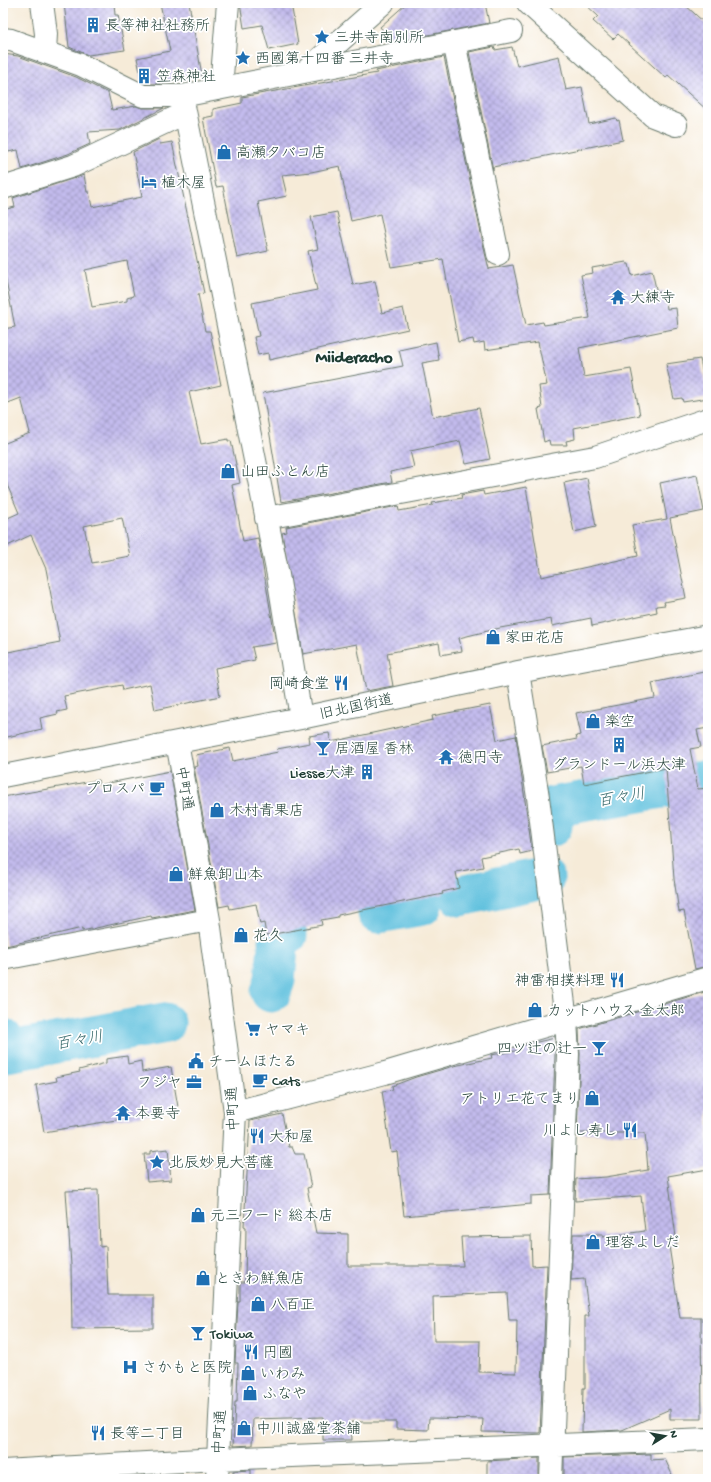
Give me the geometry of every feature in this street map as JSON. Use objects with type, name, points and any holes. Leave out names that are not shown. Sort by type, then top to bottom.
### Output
[{"type":"street","points":[[42,3],[46,34],[45,51]]},
{"type":"street","points":[[221,88],[228,3]]},
{"type":"street","points":[[307,70],[383,3]]},
{"type":"street","points":[[528,3],[653,116],[676,125]]},
{"type":"street","points":[[3,188],[73,166],[184,105],[221,88],[511,31]]},
{"type":"street","points":[[3,39],[11,40],[45,51],[81,65],[143,96],[184,105]]},
{"type":"street","points":[[454,42],[498,254]]},
{"type":"street","points":[[184,105],[278,575],[301,718]]},
{"type":"street","points":[[266,518],[595,457],[708,419]]},
{"type":"street","name":"旧北国街道","points":[[3,776],[301,718],[518,672],[708,636]]},
{"type":"street","points":[[518,672],[538,797],[566,1020],[568,1054],[551,1479]]},
{"type":"street","name":"中町通","points":[[177,742],[209,920],[234,1112],[218,1469]]},
{"type":"street","points":[[3,959],[209,920]]},
{"type":"street","points":[[234,1112],[385,1073],[708,978]]},
{"type":"street","points":[[3,1471],[218,1469],[553,1446],[708,1439]]},
{"type":"building","name":"長等神社社務所","points":[[64,3],[114,3],[115,15],[118,15],[125,50],[88,55],[69,47]]},
{"type":"building","points":[[160,3],[189,3],[202,75],[156,84],[146,84],[142,81],[137,58],[170,51]]},
{"type":"building","points":[[240,3],[291,3],[298,44],[269,50],[262,25],[244,28]]},
{"type":"building","points":[[407,3],[485,3],[489,23],[393,42],[380,27]]},
{"type":"building","points":[[584,3],[683,3],[708,26],[708,111],[668,75],[666,78],[618,34],[613,39],[593,21],[598,16]]},
{"type":"building","points":[[494,47],[495,50],[512,47],[517,66],[559,56],[566,90],[582,87],[589,124],[616,118],[617,121],[619,120],[623,140],[493,167],[493,170],[469,52]]},
{"type":"building","points":[[3,54],[18,56],[76,77],[108,93],[112,110],[136,106],[143,108],[164,108],[120,130],[88,132],[90,144],[68,154],[22,169],[18,150],[3,153]]},
{"type":"building","points":[[444,57],[489,269],[513,265],[526,325],[543,322],[544,325],[590,318],[581,275],[593,273],[592,268],[626,262],[629,264],[632,276],[652,271],[657,293],[665,291],[667,309],[676,308],[678,328],[579,348],[584,377],[631,369],[640,415],[574,428],[575,439],[566,441],[567,445],[550,445],[549,440],[544,442],[538,409],[542,408],[539,386],[547,385],[538,342],[485,350],[484,342],[474,344],[473,339],[458,342],[443,259],[391,267],[380,214],[351,221],[340,166],[311,172],[282,175],[287,196],[258,202],[268,251],[237,258],[223,186],[216,187],[203,118],[213,116],[213,109],[242,103],[242,97],[377,73],[376,71]]},
{"type":"building","points":[[159,139],[160,144],[172,142],[204,293],[198,294],[205,331],[210,331],[221,385],[189,392],[201,444],[228,439],[228,441],[231,441],[240,483],[232,485],[243,541],[258,538],[276,643],[252,647],[255,660],[215,668],[220,696],[155,710],[150,684],[123,690],[122,685],[64,696],[67,710],[57,712],[58,714],[40,718],[42,729],[3,738],[3,653],[60,642],[46,569],[31,535],[3,548],[3,520],[19,513],[3,475],[3,444],[30,433],[21,398],[3,405],[3,329],[15,327],[5,276],[3,276],[3,210],[15,207],[13,198],[84,175],[87,192],[89,192],[92,207],[142,197],[133,152]],"holes":[[[127,261],[134,296],[127,298],[127,301],[92,307],[85,270]],[[122,518],[130,556],[92,563],[84,526]]]},
{"type":"building","points":[[337,212],[353,285],[375,281],[382,313],[403,308],[408,329],[269,360],[268,353],[258,355],[254,337],[259,336],[252,303],[317,290],[308,251],[318,249],[311,217]]},
{"type":"building","points":[[436,342],[439,360],[422,363],[433,417],[479,408],[490,459],[466,464],[460,441],[410,451],[414,467],[390,472],[392,482],[281,502],[263,393],[403,366],[399,350]]},
{"type":"building","points":[[700,359],[708,398],[683,402],[682,398],[674,399],[666,364]]},
{"type":"building","points":[[697,475],[704,511],[670,518],[686,598],[664,602],[665,605],[656,606],[657,612],[592,626],[591,618],[552,626],[551,619],[500,628],[459,638],[462,651],[441,655],[439,643],[387,653],[393,686],[366,691],[357,644],[303,654],[282,533],[287,532],[286,527],[398,506],[399,511],[433,505],[432,503],[462,498],[461,495],[483,491],[484,495],[526,487],[541,577],[638,556],[632,525],[667,519],[660,483]]},
{"type":"building","points":[[587,478],[596,527],[574,532],[564,483]]},
{"type":"building","points":[[708,671],[708,728],[697,730],[701,747],[690,749],[698,789],[708,788],[708,966],[695,969],[684,911],[679,912],[674,879],[666,768],[584,784],[581,766],[547,772],[542,746],[577,739],[576,736],[581,735],[576,713],[655,698],[652,683]]},
{"type":"building","points":[[490,705],[497,740],[516,736],[532,851],[520,854],[519,849],[481,857],[483,867],[456,872],[459,888],[442,892],[443,894],[338,915],[338,917],[321,920],[322,925],[274,934],[266,935],[264,923],[260,924],[256,904],[230,909],[229,905],[219,907],[194,767],[198,766],[196,755],[230,748],[233,761],[278,752],[277,749],[310,743],[309,736],[329,733],[331,742],[433,720],[432,716]]},
{"type":"building","points":[[170,771],[195,910],[152,918],[151,916],[82,931],[82,928],[6,946],[3,928],[3,797],[98,780],[99,785]]},
{"type":"building","points":[[708,991],[708,1169],[668,1176],[677,1245],[669,1246],[680,1318],[701,1318],[702,1419],[670,1419],[670,1409],[622,1430],[582,1432],[583,1388],[585,1388],[585,1316],[589,1316],[584,1279],[571,1280],[573,1234],[603,1234],[603,1237],[645,1231],[641,1196],[575,1201],[576,1179],[606,1177],[648,1170],[645,1133],[577,1133],[580,1054],[579,1029]]},
{"type":"building","points":[[555,1038],[550,1195],[531,1196],[531,1204],[404,1216],[397,1151],[391,1152],[382,1091],[393,1090],[392,1086],[416,1077],[454,1066],[492,1058],[491,1055],[521,1050],[520,1046]]},
{"type":"building","points":[[127,1056],[128,1064],[141,1061],[142,1072],[171,1067],[178,1107],[176,1110],[44,1132],[36,1085],[57,1081],[56,1077],[80,1072],[79,1070],[106,1063],[106,1059]]},
{"type":"building","points":[[282,1114],[289,1147],[292,1147],[295,1154],[304,1154],[311,1187],[307,1188],[316,1233],[348,1234],[348,1266],[463,1266],[461,1237],[531,1236],[532,1266],[547,1265],[540,1433],[482,1432],[483,1419],[429,1418],[428,1430],[396,1429],[396,1422],[351,1422],[352,1440],[323,1440],[323,1417],[253,1419],[252,1445],[233,1446],[235,1402],[237,1402],[238,1363],[235,1363],[238,1301],[240,1301],[240,1282],[245,1282],[246,1227],[244,1226],[250,1121]],"holes":[[[507,1293],[509,1320],[517,1320],[516,1373],[479,1372],[480,1341],[434,1341],[433,1296]]]},
{"type":"building","points":[[168,1149],[171,1180],[147,1182],[144,1154],[150,1154],[150,1151]]},
{"type":"building","points":[[98,1190],[100,1247],[106,1246],[108,1295],[153,1295],[153,1328],[72,1329],[71,1265],[66,1191]]},
{"type":"building","points":[[651,1454],[651,1460],[665,1459],[674,1479],[564,1479],[564,1457]]},
{"type":"building","points":[[539,1458],[539,1479],[487,1479],[487,1461]]},
{"type":"building","points":[[251,1470],[251,1479],[233,1479],[233,1471]]},
{"type":"waterway","name":"百々川","points":[[552,826],[552,807],[708,780]]},
{"type":"waterway","name":"百々川","points":[[460,896],[544,878]]},
{"type":"waterway","name":"百々川","points":[[378,913],[422,905]]},
{"type":"waterway","name":"百々川","points":[[271,992],[275,979],[279,937],[287,935]]},
{"type":"waterway","name":"百々川","points":[[3,1039],[6,1052],[165,1023]]},
{"type":"place","name":"長等神社社務所","points":[[93,25]]},
{"type":"place","name":"三井寺南別所","points":[[322,37]]},
{"type":"place","name":"西國第十四番 三井寺","points":[[243,58]]},
{"type":"place","name":"笠森神社","points":[[144,76]]},
{"type":"place","name":"高瀬タバコ店","points":[[224,152]]},
{"type":"place","name":"植木屋","points":[[149,182]]},
{"type":"place","name":"大練寺","points":[[618,297]]},
{"type":"place","name":"山田ふとん店","points":[[228,471]]},
{"type":"place","name":"家田花店","points":[[493,637]]},
{"type":"place","name":"岡崎食堂","points":[[341,683]]},
{"type":"place","name":"楽空","points":[[593,721]]},
{"type":"place","name":"グランドール浜大津","points":[[619,745]]},
{"type":"place","name":"居酒屋 香林","points":[[323,748]]},
{"type":"place","name":"徳円寺","points":[[446,757]]},
{"type":"place","name":"Liesse大津","points":[[367,772]]},
{"type":"place","name":"プロスパ","points":[[157,788]]},
{"type":"place","name":"木村青果店","points":[[217,810]]},
{"type":"place","name":"鮮魚卸山本","points":[[176,874]]},
{"type":"place","name":"花久","points":[[241,935]]},
{"type":"place","name":"神雷相撲料理","points":[[617,980]]},
{"type":"place","name":"カットハウス 金太郎","points":[[535,1010]]},
{"type":"place","name":"ヤマキ","points":[[253,1029]]},
{"type":"place","name":"四ツ辻の辻一","points":[[599,1048]]},
{"type":"place","name":"チームほたる","points":[[196,1061]]},
{"type":"place","name":"Cats","points":[[260,1080]]},
{"type":"place","name":"フジヤ","points":[[194,1082]]},
{"type":"place","name":"アトリエ花てまり","points":[[592,1098]]},
{"type":"place","name":"本要寺","points":[[123,1113]]},
{"type":"place","name":"川よし寿し","points":[[630,1130]]},
{"type":"place","name":"大和屋","points":[[257,1136]]},
{"type":"place","name":"北辰妙見大菩薩","points":[[157,1162]]},
{"type":"place","name":"元三フード 総本店","points":[[198,1215]]},
{"type":"place","name":"理容よしだ","points":[[593,1242]]},
{"type":"place","name":"ときわ鮮魚店","points":[[203,1278]]},
{"type":"place","name":"八百正","points":[[258,1304]]},
{"type":"place","name":"Tokiwa","points":[[198,1333]]},
{"type":"place","name":"円國","points":[[251,1352]]},
{"type":"place","name":"さかもと医院","points":[[130,1367]]},
{"type":"place","name":"いわみ","points":[[248,1373]]},
{"type":"place","name":"ふなや","points":[[250,1393]]},
{"type":"place","name":"中川誠盛堂茶舗","points":[[244,1428]]},
{"type":"place","name":"長等二丁目","points":[[98,1433]]},
{"type":"district","name":"Miideracho","points":[[354,356]]}]
